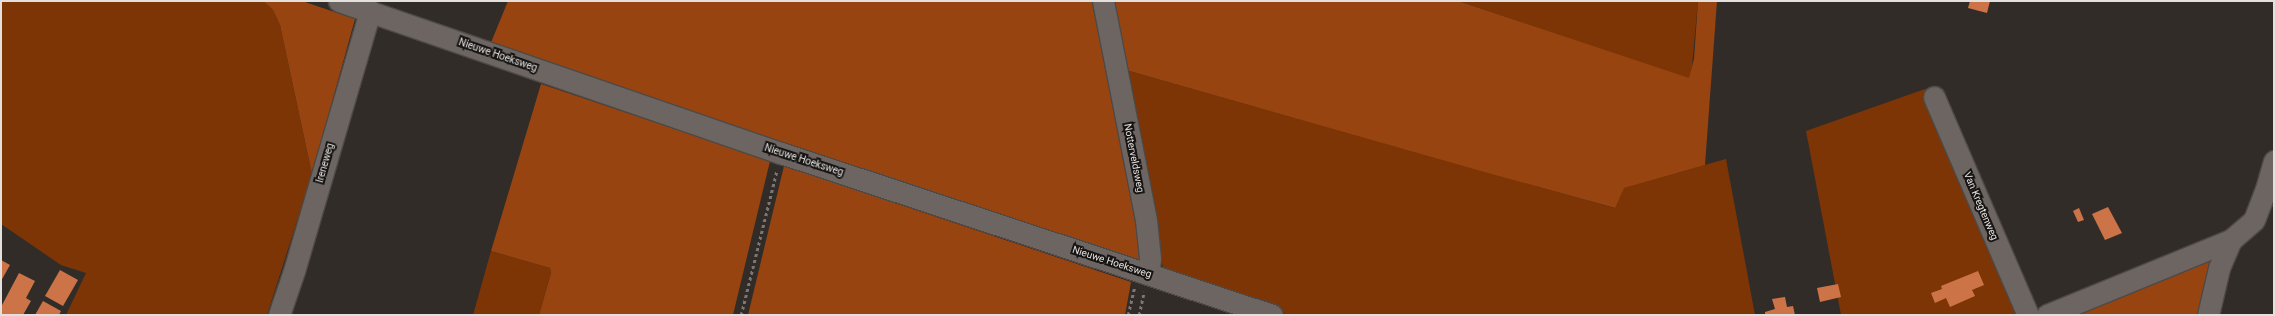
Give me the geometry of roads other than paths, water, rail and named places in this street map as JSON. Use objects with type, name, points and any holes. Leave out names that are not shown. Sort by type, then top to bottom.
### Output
[{"type":"street","name":"Nieuwe Hoeksweg","points":[[339,1],[781,153],[1141,280],[1272,315]]},
{"type":"street","name":"Notterveldsweg","points":[[1103,1],[1146,220],[1150,259],[1141,280]]},
{"type":"street","name":"Ireneweg","points":[[279,315],[296,263],[370,11]]},
{"type":"street","name":"Van Kregtenweg","points":[[1934,97],[2028,315]]},
{"type":"street","points":[[2047,315],[2231,240],[2254,220],[2266,190],[2274,161]]},
{"type":"street","points":[[2208,315],[2219,268],[2231,240]]}]
